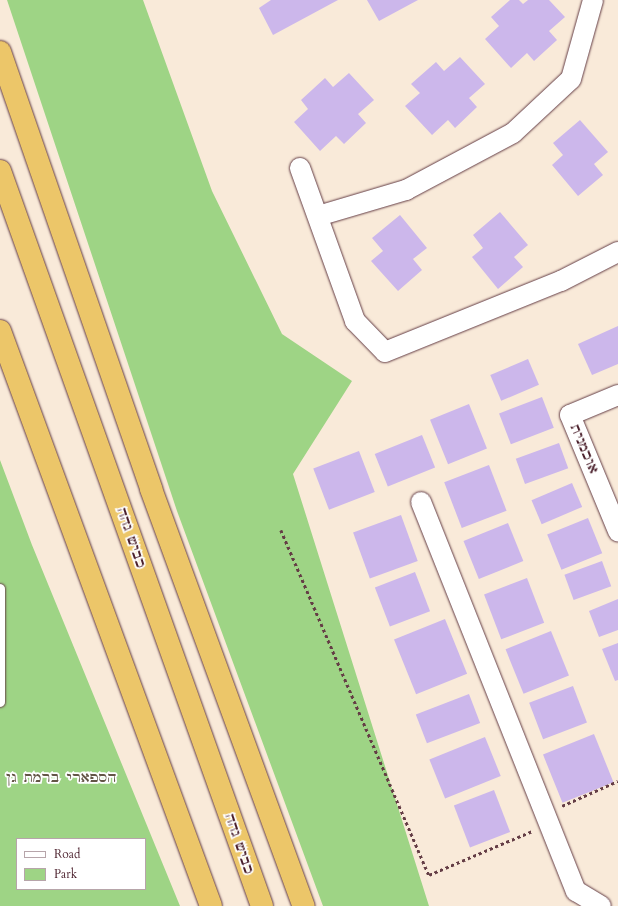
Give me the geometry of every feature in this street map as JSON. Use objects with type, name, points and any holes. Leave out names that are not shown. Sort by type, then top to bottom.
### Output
[{"type":"highway","points":[[0,52],[151,489],[304,906]]},
{"type":"highway","name":"כביש גהה","points":[[0,171],[262,906]]},
{"type":"highway","points":[[0,331],[212,906]]},
{"type":"street","points":[[318,216],[406,190],[513,133],[571,79],[593,0]]},
{"type":"street","points":[[300,168],[355,321],[385,352],[561,281],[618,252]]},
{"type":"street","name":"אוכמנית","points":[[618,395],[570,415],[618,530]]},
{"type":"street","points":[[421,502],[576,891],[601,906]]},
{"type":"lane","points":[[0,589],[0,702]]},
{"type":"path","points":[[281,530],[428,875],[547,819],[618,781]]},
{"type":"green space","points":[[7,0],[143,0],[212,191],[282,334],[352,381],[293,474],[429,906],[323,906],[177,511]]},
{"type":"green space","name":"הספארי ברמת גן","points":[[0,460],[32,545],[180,906],[0,906]]},
{"type":"building","points":[[271,0],[338,0],[273,35],[259,8]]},
{"type":"building","points":[[367,0],[418,0],[379,21]]},
{"type":"building","points":[[510,0],[519,0],[523,4],[528,0],[549,0],[565,17],[549,31],[557,40],[534,61],[527,53],[511,68],[485,39],[499,26],[491,17]]},
{"type":"building","points":[[460,57],[485,84],[469,98],[477,107],[455,128],[448,120],[432,135],[405,106],[420,93],[411,84],[436,62],[444,71]]},
{"type":"building","points":[[349,73],[374,100],[358,114],[366,123],[344,144],[336,136],[320,151],[294,122],[308,109],[301,100],[325,78],[333,87]]},
{"type":"building","points":[[580,120],[608,152],[594,164],[603,175],[578,196],[552,165],[563,155],[553,143]]},
{"type":"building","points":[[500,212],[528,245],[514,257],[523,267],[498,289],[472,257],[483,248],[473,235]]},
{"type":"building","points":[[400,215],[427,248],[413,259],[422,270],[398,291],[371,261],[383,251],[372,238]]},
{"type":"building","points":[[618,326],[618,364],[592,375],[578,344]]},
{"type":"building","points":[[528,359],[539,385],[501,401],[490,375]]},
{"type":"building","points":[[542,397],[554,428],[511,444],[499,413]]},
{"type":"building","points":[[469,404],[487,449],[448,464],[430,420]]},
{"type":"building","points":[[422,435],[435,467],[388,487],[375,454]]},
{"type":"building","points":[[559,443],[568,468],[525,484],[516,459]]},
{"type":"building","points":[[359,451],[375,492],[329,510],[313,469]]},
{"type":"building","points":[[489,465],[507,511],[462,528],[444,482]]},
{"type":"building","points":[[572,483],[582,507],[542,524],[531,500]]},
{"type":"building","points":[[401,515],[418,561],[370,578],[353,532]]},
{"type":"building","points":[[588,518],[602,553],[561,570],[547,534]]},
{"type":"building","points":[[508,523],[523,561],[479,579],[463,541]]},
{"type":"building","points":[[602,561],[611,586],[574,600],[564,575]]},
{"type":"building","points":[[415,572],[430,611],[390,627],[375,587]]},
{"type":"building","points":[[527,578],[544,623],[501,639],[484,594]]},
{"type":"building","points":[[618,599],[618,630],[599,637],[589,611]]},
{"type":"building","points":[[445,619],[467,674],[416,694],[394,640]]},
{"type":"building","points":[[551,631],[569,676],[524,694],[506,649]]},
{"type":"building","points":[[618,643],[618,680],[615,681],[602,649]]},
{"type":"building","points":[[573,686],[587,722],[543,739],[529,703]]},
{"type":"building","points":[[469,694],[480,723],[427,743],[416,714]]},
{"type":"building","points":[[594,734],[613,782],[562,803],[543,755]]},
{"type":"building","points":[[485,737],[501,776],[445,798],[429,759]]},
{"type":"building","points":[[494,790],[510,832],[470,847],[454,805]]}]
